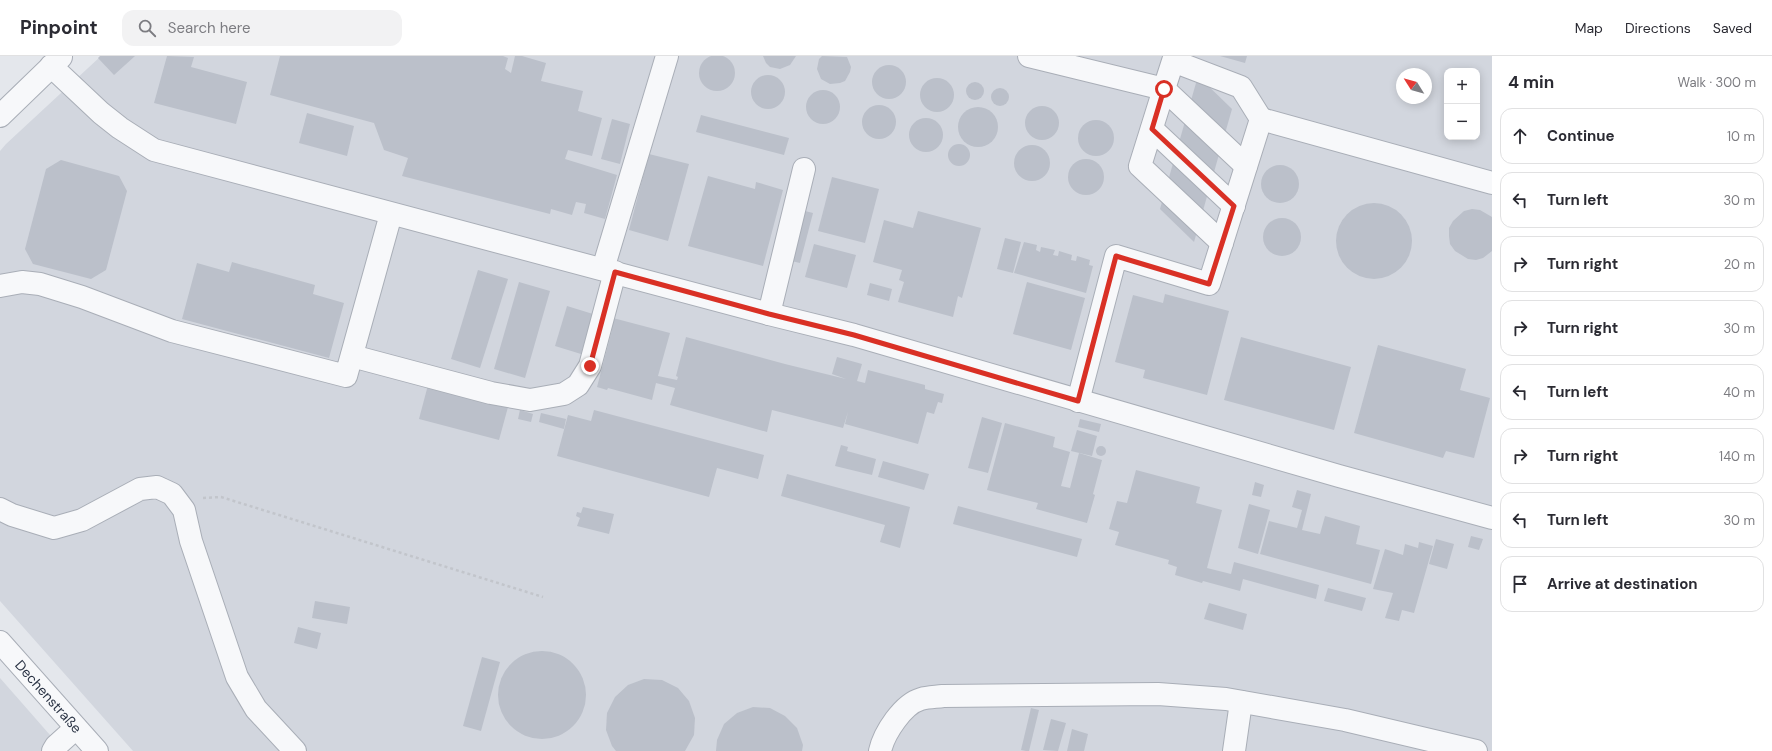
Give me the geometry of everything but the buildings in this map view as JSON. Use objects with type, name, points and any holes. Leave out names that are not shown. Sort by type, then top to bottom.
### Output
[{"type":"street","points":[[352,356],[491,393],[530,400],[564,394],[578,385],[590,366],[609,270],[667,56]]},
{"type":"street","points":[[1029,56],[1164,89],[1246,166]]},
{"type":"street","points":[[0,116],[57,61],[101,113],[120,128],[154,150],[391,214],[609,270],[769,314],[854,335],[1339,476],[1492,518]]},
{"type":"street","points":[[1222,243],[1140,166],[1173,62],[1241,87],[1261,118],[1492,183]]},
{"type":"street","points":[[1078,401],[1116,256],[1209,284],[1261,118]]},
{"type":"street","points":[[1152,129],[1234,206]]},
{"type":"street","points":[[769,314],[804,169]]},
{"type":"street","points":[[0,286],[22,282],[40,284],[82,297],[172,330],[346,376],[391,214]]},
{"type":"street","points":[[0,509],[12,515],[54,528],[82,520],[140,489],[158,487],[172,494],[184,510],[191,541],[237,677],[256,709],[295,751]]},
{"type":"street","name":"Dechenstraße","points":[[0,642],[97,751]]},
{"type":"street","points":[[880,751],[889,729],[902,712],[920,699],[943,696],[1158,694],[1226,699],[1345,720],[1476,751]]},
{"type":"street","points":[[1234,751],[1242,702]]},
{"type":"street","points":[[53,751],[56,746],[76,728]]},
{"type":"path","points":[[184,510],[202,498],[221,497],[543,597]]},
{"type":"shaded area","points":[[101,56],[1492,56],[1492,751],[133,751],[0,601],[0,151]]},
{"type":"shaded area","points":[[0,678],[64,751],[0,751]]},
{"type":"route","points":[[590,366],[615,272],[769,314],[854,335],[1078,401],[1116,256],[1209,284],[1234,206],[1152,129],[1164,89]]}]
